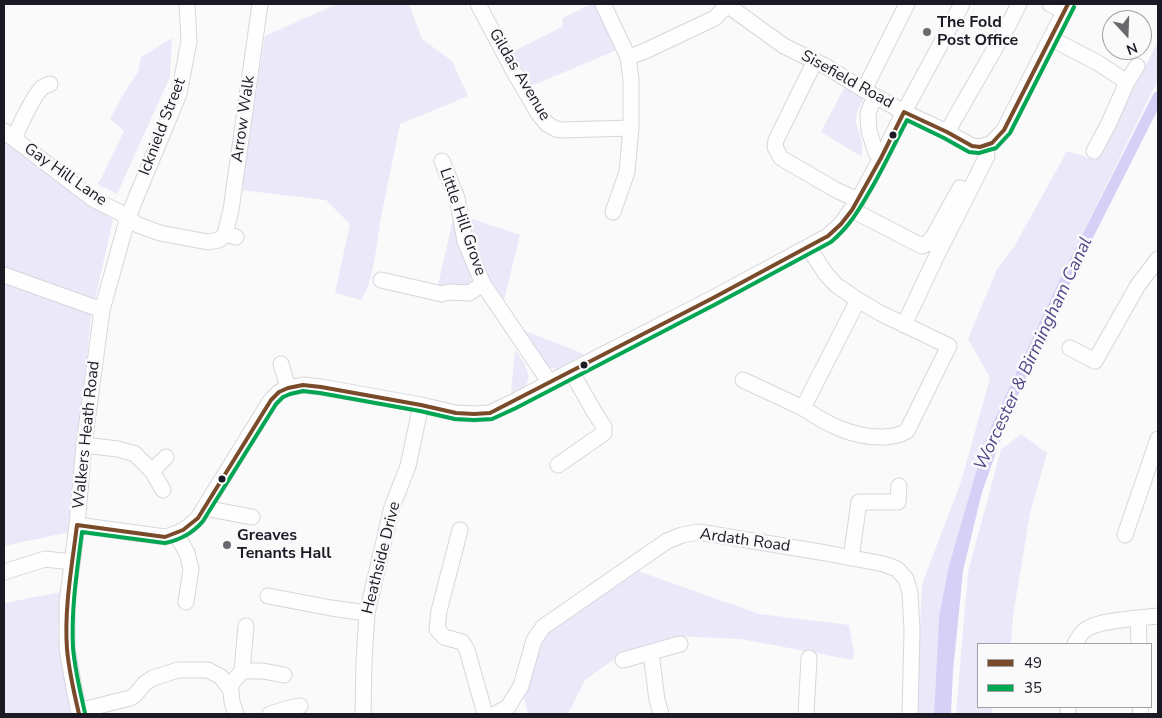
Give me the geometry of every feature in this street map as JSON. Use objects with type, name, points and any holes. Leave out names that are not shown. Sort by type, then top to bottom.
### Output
[{"type":"street","name":"Icknield Street","points":[[128,217],[179,94],[189,41],[187,4]]},
{"type":"street","name":"Arrow Walk","points":[[128,217],[138,225],[160,233],[208,242],[231,236],[232,201],[260,4]]},
{"type":"street","name":"Gildas Avenue","points":[[478,4],[522,85],[546,124],[562,130],[631,128]]},
{"type":"street","points":[[603,4],[628,57],[631,80],[631,128],[627,172],[613,212]]},
{"type":"street","name":"Sisefield Road","points":[[628,57],[643,52],[715,18],[727,4],[784,46],[827,67],[869,93],[972,146],[986,146]]},
{"type":"street","points":[[881,158],[876,153],[869,131],[869,93],[907,4]]},
{"type":"street","points":[[77,525],[165,537],[187,529],[198,518],[258,418],[279,392],[288,388],[304,385],[321,387],[456,413],[474,414],[490,412],[513,402],[704,303],[828,236],[841,224],[855,205],[962,4]]},
{"type":"street","points":[[948,132],[1019,4]]},
{"type":"street","points":[[904,325],[987,156],[986,146],[992,143],[1004,130],[1052,39],[1066,7],[1050,4]]},
{"type":"street","points":[[1052,39],[1098,63],[1127,82]]},
{"type":"street","points":[[815,61],[776,140],[775,147],[781,158],[836,190],[855,205],[922,246],[934,237],[963,182]]},
{"type":"street","points":[[1094,151],[1127,82],[1137,66]]},
{"type":"street","points":[[9,135],[20,124],[43,86],[50,84]]},
{"type":"street","name":"Gay Hill Lane","points":[[9,135],[93,199],[128,217]]},
{"type":"street","name":"Little Hill Grove","points":[[442,161],[456,198],[466,241],[483,284],[550,383]]},
{"type":"street","name":"Walkers Heath Road","points":[[79,712],[67,648],[67,603],[77,525],[84,445],[102,310],[128,217]]},
{"type":"street","points":[[743,380],[803,408],[817,418],[844,431],[870,437],[899,436],[907,431],[948,346],[858,300],[836,285],[826,274],[808,247]]},
{"type":"street","points":[[1070,348],[1095,361],[1138,286],[1158,259]]},
{"type":"street","points":[[4,275],[102,310]]},
{"type":"street","points":[[381,280],[442,294],[448,292],[469,293],[483,284]]},
{"type":"street","points":[[803,408],[858,300]]},
{"type":"street","points":[[281,364],[288,388]]},
{"type":"street","points":[[558,465],[604,433],[604,427],[571,371]]},
{"type":"street","name":"Heathside Drive","points":[[363,714],[366,613],[392,507],[408,466],[421,405]]},
{"type":"street","points":[[1125,535],[1158,439]]},
{"type":"street","points":[[84,445],[118,449],[134,454],[152,471],[163,490]]},
{"type":"street","points":[[152,471],[166,457]]},
{"type":"street","points":[[851,558],[859,502],[898,502],[899,486]]},
{"type":"street","points":[[204,508],[252,517]]},
{"type":"street","points":[[460,530],[439,611],[437,629],[444,637],[462,642],[467,650],[485,714]]},
{"type":"street","name":"Ardath Road","points":[[495,714],[508,707],[521,686],[534,640],[543,627],[667,541],[682,535],[699,532],[826,553],[884,564],[897,569],[906,579],[910,593],[912,630],[910,714]]},
{"type":"street","points":[[176,534],[187,553],[191,569],[186,602]]},
{"type":"street","points":[[4,572],[45,559],[72,562]]},
{"type":"street","points":[[268,596],[366,613]]},
{"type":"street","points":[[1076,643],[1084,630],[1094,626],[1113,621],[1158,616]]},
{"type":"street","points":[[1138,618],[1138,643]]},
{"type":"street","points":[[228,688],[242,671],[246,626]]},
{"type":"street","points":[[622,660],[680,644]]},
{"type":"street","points":[[651,653],[657,700],[661,714]]},
{"type":"street","points":[[806,714],[809,658]]},
{"type":"street","points":[[79,712],[130,698],[153,678],[178,670],[208,670],[222,677],[231,691],[236,714]]},
{"type":"street","points":[[242,671],[263,671],[284,675]]},
{"type":"street","points":[[270,714],[300,706]]},
{"type":"shaded area","points":[[337,4],[409,4],[422,39],[452,61],[468,96],[400,124],[381,217],[374,263],[368,287],[361,300],[335,293],[350,224],[326,200],[241,190],[265,36]]},
{"type":"shaded area","points":[[591,4],[596,4],[617,50],[531,86],[512,52],[562,27],[563,18]]},
{"type":"shaded area","points":[[172,38],[170,77],[117,194],[97,184],[124,131],[110,119],[138,72],[141,57]]},
{"type":"shaded area","points":[[1158,42],[1158,80],[1068,263],[984,445],[939,617],[934,714],[916,714],[922,584],[961,482],[990,378],[968,339],[997,269],[1014,247],[1067,151],[1096,160],[1149,60],[1152,60],[1152,53]]},
{"type":"shaded area","points":[[844,88],[861,96],[863,100],[857,112],[856,123],[862,142],[862,157],[821,132]]},
{"type":"shaded area","points":[[4,141],[113,220],[91,317],[69,532],[4,546]]},
{"type":"shaded area","points":[[467,217],[520,235],[503,304],[488,278],[474,243]]},
{"type":"shaded area","points":[[453,219],[473,285],[467,288],[438,285]]},
{"type":"shaded area","points":[[523,330],[584,354],[558,369],[550,368],[544,365]]},
{"type":"shaded area","points":[[515,349],[528,372],[528,382],[525,386],[511,394]]},
{"type":"shaded area","points":[[992,427],[1004,430],[982,492],[963,571],[953,671],[951,714],[934,714],[939,617],[949,566],[984,445]]},
{"type":"shaded area","points":[[1021,434],[1047,453],[1030,513],[1013,616],[1011,643],[977,643],[977,708],[992,708],[992,714],[956,714],[968,572],[1001,450]]},
{"type":"shaded area","points":[[635,570],[759,614],[849,625],[854,652],[853,660],[741,639],[677,636],[627,650],[585,680],[568,714],[528,714],[524,698],[533,665],[547,631]]},
{"type":"shaded area","points":[[62,592],[58,632],[73,714],[4,714],[4,603]]},
{"type":"waterway","name":"Worcester & Birmingham Canal","points":[[992,441],[1067,277],[1158,97]]},
{"type":"transit line","name":"49","points":[[79,714],[69,665],[66,634],[69,587],[77,525],[165,537],[183,530],[198,518],[271,400],[279,392],[288,388],[303,385],[321,387],[456,413],[490,413],[713,298],[828,236],[841,224],[852,210],[904,112],[972,146],[980,147],[992,143],[1004,130],[1068,4]]},
{"type":"transit line","name":"35","points":[[85,713],[73,648],[75,590],[82,532],[165,543],[181,538],[191,532],[203,521],[276,404],[283,397],[290,394],[303,391],[320,393],[455,419],[492,419],[716,304],[831,242],[856,214],[907,120],[969,152],[979,153],[996,148],[1010,133],[1074,7]]},
{"type":"place","name":"The Fold Post Office","points":[[927,32]]},
{"type":"place","name":"Greaves Tenants Hall","points":[[227,545]]}]
